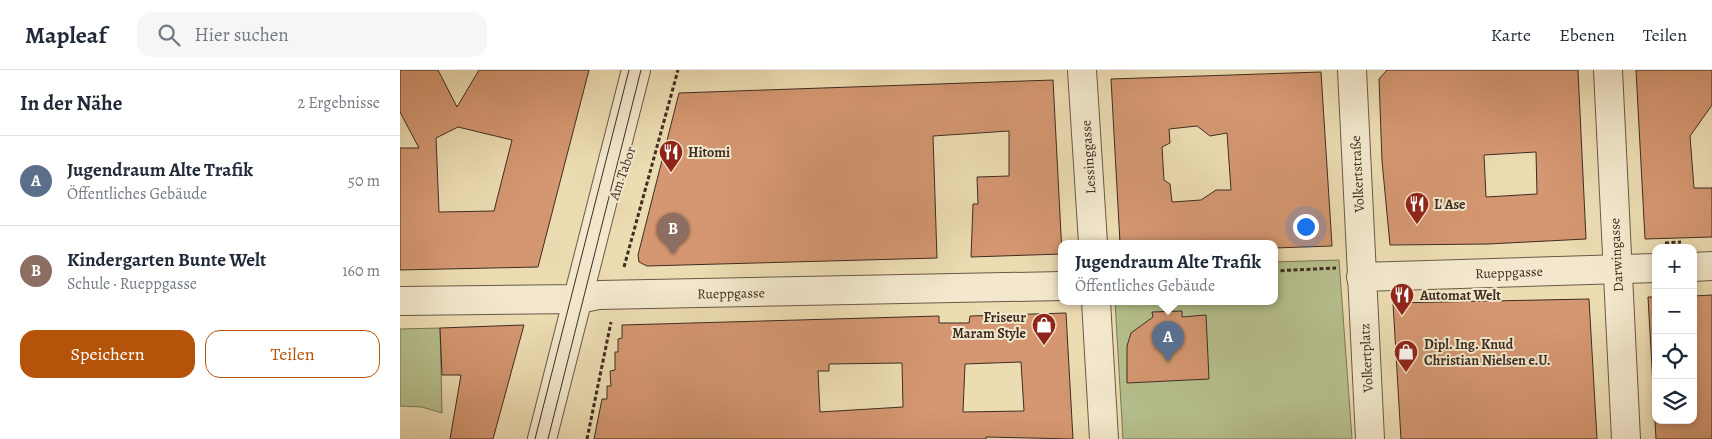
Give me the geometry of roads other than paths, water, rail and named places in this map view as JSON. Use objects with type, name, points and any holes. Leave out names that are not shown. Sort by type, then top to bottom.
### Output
[{"type":"street","name":"Am Tabor","points":[[542,439],[636,70]]},
{"type":"street","name":"Am Tabor","points":[[581,286],[599,234],[622,182],[654,70]]},
{"type":"street","name":"Lessinggasse","points":[[1082,70],[1093,240]]},
{"type":"street","name":"Volkertstraße","points":[[1352,70],[1362,277]]},
{"type":"street","name":"Darwingasse","points":[[1608,70],[1616,269],[1626,439]]},
{"type":"street","name":"Rueppgasse","points":[[1362,277],[1616,269],[1652,257]]},
{"type":"street","points":[[1697,258],[1712,266]]},
{"type":"street","name":"Volkertplatz","points":[[1362,277],[1370,439]]},
{"type":"street","name":"Rueppgasse","points":[[400,301],[581,286],[600,295],[1058,286]]},
{"type":"street","points":[[1096,305],[1104,439]]},
{"type":"tram line","points":[[535,439],[629,70]]},
{"type":"tram line","points":[[548,439],[641,70]]},
{"type":"place","name":"Hitomi","points":[[671,173]]},
{"type":"place","name":"L' Ase","points":[[1417,225]]},
{"type":"place","name":"Kindergarten Bunte Welt","points":[[673,254]]},
{"type":"place","name":"Automat Welt","points":[[1402,316]]},
{"type":"place","name":"Friseur Maram Style","points":[[1044,346]]},
{"type":"place","name":"Jugendraum Alte Trafik","points":[[1168,362]]},
{"type":"place","name":"Dipl. Ing. Knud Christian Nielsen e.U.","points":[[1406,373]]}]
